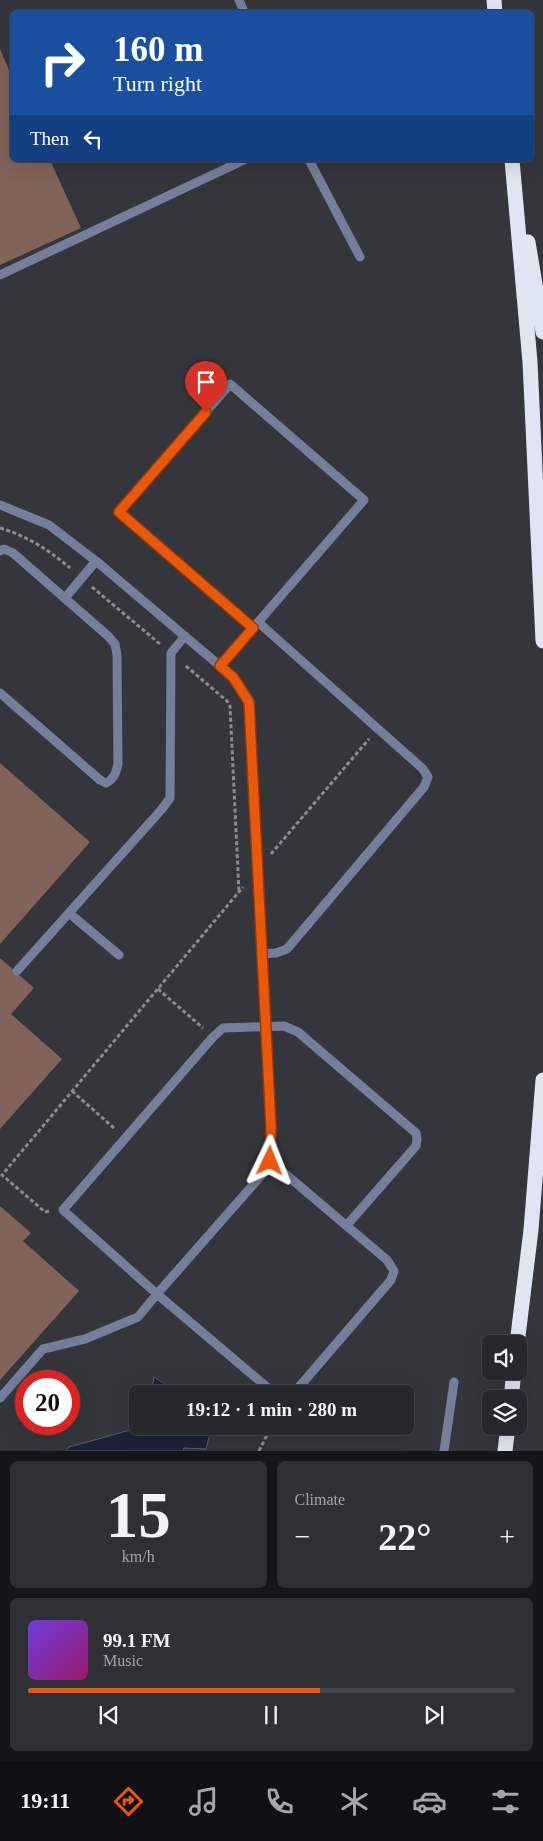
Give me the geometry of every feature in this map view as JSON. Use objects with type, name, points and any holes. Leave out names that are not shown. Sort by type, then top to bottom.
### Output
[{"type":"highway","points":[[514,162],[543,332]]},
{"type":"highway","points":[[514,162],[530,362],[543,641]]},
{"type":"highway","points":[[519,1335],[531,1230],[543,1080]]},
{"type":"highway","points":[[505,1451],[507,1435]]},
{"type":"lane","points":[[0,275],[240,162]]},
{"type":"lane","points":[[310,162],[360,257]]},
{"type":"lane","points":[[220,666],[255,625],[364,500],[230,384],[119,512],[255,625],[378,729],[423,769],[428,777],[424,787],[287,949],[276,953],[261,954]]},
{"type":"lane","points":[[0,505],[49,525],[96,561],[233,677],[249,702],[271,1127],[270,1161],[267,1169],[138,1317],[85,1339],[43,1349],[0,1398]]},
{"type":"lane","points":[[0,551],[4,549],[13,553],[115,644],[117,655],[118,764],[116,774],[106,783],[100,780],[0,693]]},
{"type":"lane","points":[[65,598],[96,561]]},
{"type":"lane","points":[[17,971],[170,798],[171,653],[185,636]]},
{"type":"lane","points":[[69,913],[119,955]]},
{"type":"lane","points":[[264,1385],[157,1294],[63,1210],[213,1037],[223,1028],[284,1026],[298,1032],[416,1133],[416,1146],[347,1225]]},
{"type":"lane","points":[[270,1161],[387,1260],[394,1270],[391,1280],[301,1385]]},
{"type":"lane","points":[[444,1451],[454,1382]]},
{"type":"path","points":[[63,1210],[45,1212],[2,1174],[378,729]]},
{"type":"path","points":[[158,989],[213,1037]]},
{"type":"path","points":[[72,1091],[125,1138]]},
{"type":"path","points":[[259,1451],[267,1435]]},
{"type":"water","points":[[154,1377],[167,1385],[153,1385]]},
{"type":"water","points":[[129,1430],[129,1435],[210,1435],[206,1449],[184,1448],[183,1451],[66,1451],[69,1447]]},
{"type":"building","points":[[0,49],[10,72],[10,162],[51,162],[81,228],[0,265]]},
{"type":"building","points":[[0,763],[90,842],[0,944]]},
{"type":"building","points":[[0,958],[34,988],[11,1014],[62,1059],[0,1129]]},
{"type":"building","points":[[0,1206],[31,1233],[23,1241],[79,1291],[0,1380]]},
{"type":"route","points":[[206,412],[119,512],[253,628],[220,666],[233,677],[249,702],[271,1127],[272,1154],[270,1161]]}]
